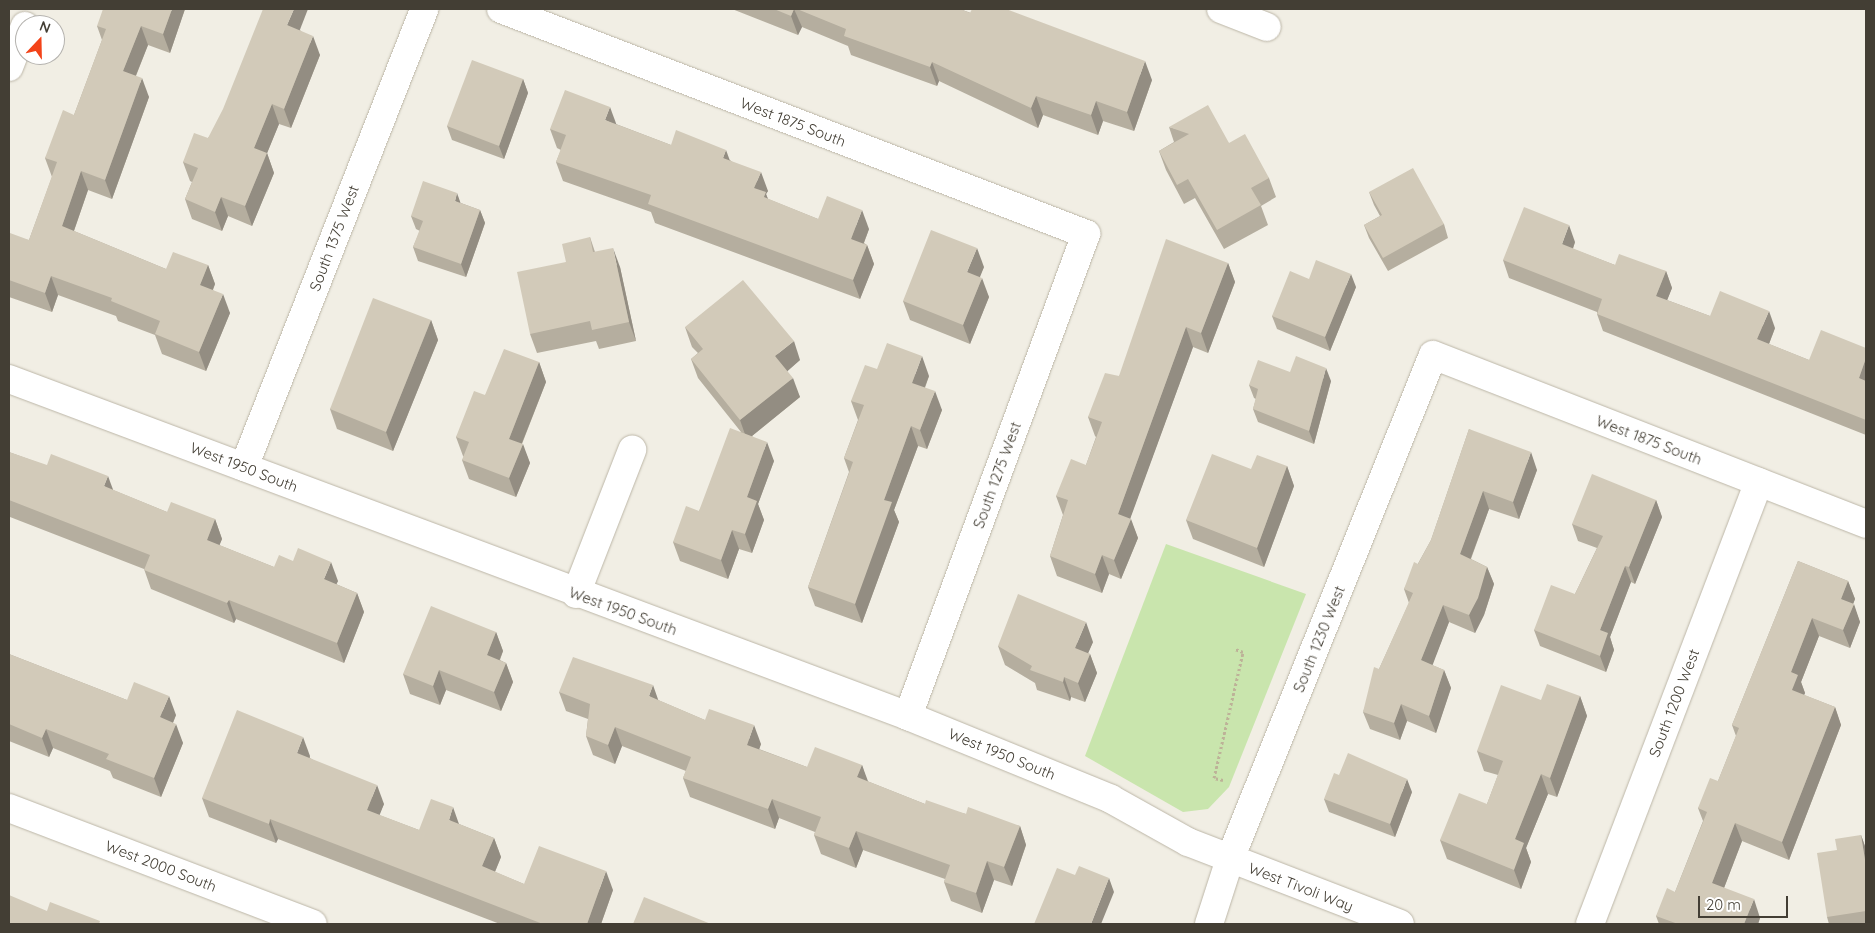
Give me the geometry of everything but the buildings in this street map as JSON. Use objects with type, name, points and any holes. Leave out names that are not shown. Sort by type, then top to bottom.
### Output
[{"type":"street","name":"South 1375 West","points":[[244,467],[424,9]]},
{"type":"street","name":"West 1875 South","points":[[501,9],[1086,234]]},
{"type":"street","points":[[1221,9],[1267,27]]},
{"type":"street","points":[[9,67],[15,51]]},
{"type":"street","name":"South 1275 West","points":[[908,716],[1086,234]]},
{"type":"street","name":"West 1875 South","points":[[1433,355],[1866,524]]},
{"type":"street","name":"South 1230 West","points":[[1209,924],[1230,860],[1433,355]]},
{"type":"street","name":"West 1950 South","points":[[9,378],[576,594],[908,716],[1111,799],[1230,860]]},
{"type":"street","points":[[576,594],[632,450]]},
{"type":"street","name":"South 1200 West","points":[[1590,924],[1758,482]]},
{"type":"street","name":"West 2000 South","points":[[9,808],[313,924]]},
{"type":"street","name":"West Tivoli Way","points":[[1230,860],[1400,924]]},
{"type":"path","points":[[1223,780],[1214,778],[1243,652],[1235,649]]},
{"type":"green space","points":[[1166,544],[1306,594],[1229,787],[1208,809],[1183,812],[1085,756]]}]
